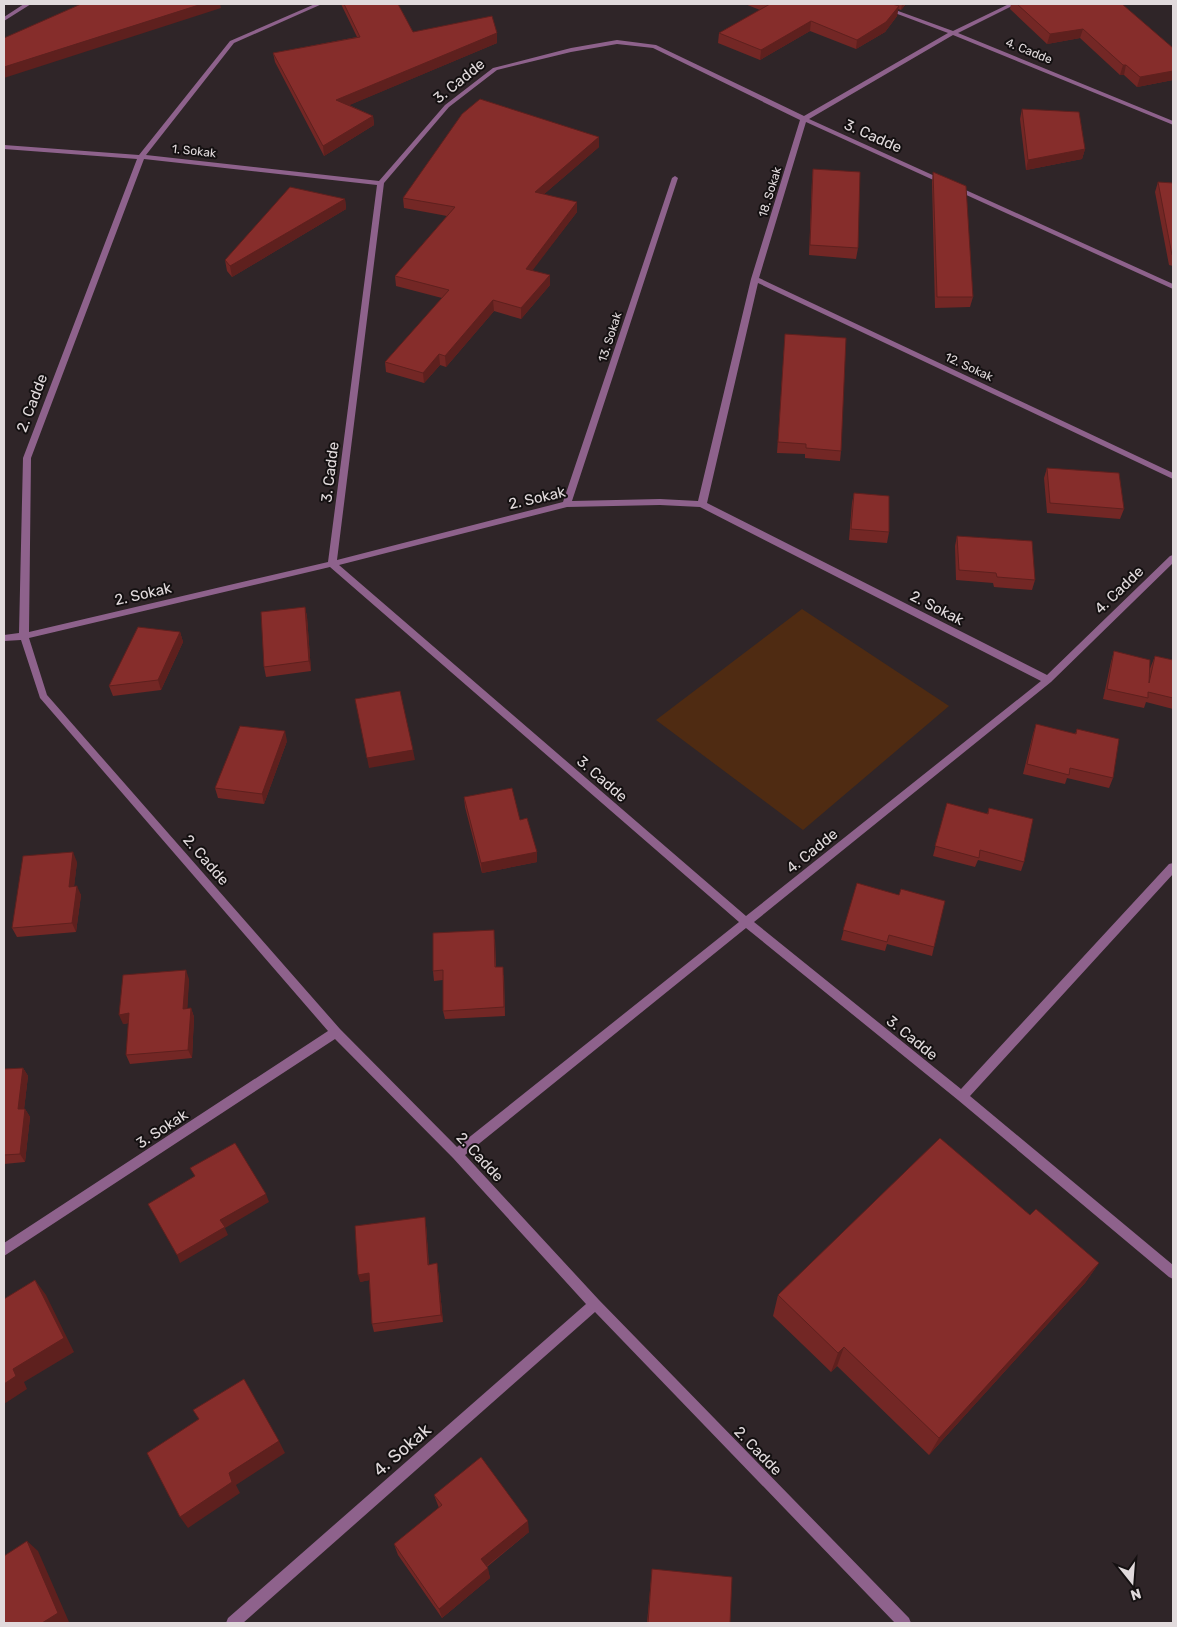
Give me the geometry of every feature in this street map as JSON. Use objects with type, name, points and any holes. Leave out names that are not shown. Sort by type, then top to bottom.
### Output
[{"type":"street","points":[[4,20],[28,4]]},
{"type":"street","name":"2. Cadde","points":[[319,4],[232,42],[142,157],[27,458],[24,636],[43,696],[336,1032],[457,1154],[595,1304],[904,1623]]},
{"type":"street","name":"4. Cadde","points":[[874,4],[953,33],[1173,123]]},
{"type":"street","points":[[804,119],[953,33],[1013,4]]},
{"type":"street","name":"3. Cadde","points":[[1173,287],[804,119],[654,46],[618,42],[572,50],[495,69],[448,106],[381,183],[332,564],[747,923],[962,1096],[1173,1273]]},
{"type":"street","name":"18. Sokak","points":[[702,504],[755,279],[804,119]]},
{"type":"street","name":"1. Sokak","points":[[4,147],[142,157],[381,183]]},
{"type":"street","name":"13. Sokak","points":[[567,504],[674,178]]},
{"type":"street","name":"12. Sokak","points":[[755,279],[1173,476]]},
{"type":"street","name":"2. Sokak","points":[[4,638],[24,636],[332,564],[567,504],[660,502],[702,504],[1048,680]]},
{"type":"street","name":"4. Cadde","points":[[457,1154],[1048,680],[1173,558]]},
{"type":"street","points":[[962,1096],[1173,867]]},
{"type":"street","name":"3. Sokak","points":[[4,1250],[336,1032]]},
{"type":"street","name":"4. Sokak","points":[[234,1623],[595,1304]]},
{"type":"shaded area","points":[[802,609],[949,706],[803,830],[656,720]]},
{"type":"building","points":[[81,4],[202,4],[4,67],[4,38]]},
{"type":"building","points":[[344,4],[398,4],[413,32],[492,16],[497,33],[336,100],[373,116],[323,146],[273,53],[360,37]]},
{"type":"building","points":[[770,4],[892,4],[899,6],[886,22],[857,40],[811,21],[761,50],[719,33]]},
{"type":"building","points":[[1017,4],[1122,4],[1173,48],[1173,71],[1140,77],[1126,65],[1123,65],[1083,29],[1050,34]]},
{"type":"building","points":[[480,99],[599,137],[535,192],[577,202],[526,269],[550,275],[521,308],[493,300],[445,356],[439,354],[423,373],[385,362],[449,290],[395,276],[455,207],[403,198],[462,114]]},
{"type":"building","points":[[1022,109],[1079,112],[1085,149],[1028,160]]},
{"type":"building","points":[[813,169],[860,172],[858,248],[810,245]]},
{"type":"building","points":[[933,172],[966,186],[973,297],[937,297]]},
{"type":"building","points":[[1158,182],[1173,183],[1173,255],[1172,255]]},
{"type":"building","points":[[290,187],[345,199],[230,266],[225,260]]},
{"type":"building","points":[[785,334],[846,338],[841,451],[806,448],[806,444],[778,442]]},
{"type":"building","points":[[1047,468],[1119,473],[1124,509],[1050,503]]},
{"type":"building","points":[[854,493],[889,496],[889,532],[851,529]]},
{"type":"building","points":[[957,536],[1032,541],[1035,580],[997,577],[996,573],[959,570]]},
{"type":"building","points":[[305,607],[309,661],[264,667],[261,612]]},
{"type":"building","points":[[138,627],[180,632],[158,680],[109,686]]},
{"type":"building","points":[[1114,651],[1150,660],[1149,683],[1155,656],[1173,660],[1173,698],[1148,692],[1148,698],[1107,689]]},
{"type":"building","points":[[400,691],[413,750],[367,758],[355,699]]},
{"type":"building","points":[[1036,724],[1076,734],[1077,729],[1119,739],[1113,778],[1070,768],[1069,775],[1027,764]]},
{"type":"building","points":[[240,726],[285,731],[262,794],[215,788]]},
{"type":"building","points":[[512,788],[520,820],[527,818],[537,852],[481,863],[464,797]]},
{"type":"building","points":[[947,803],[988,814],[989,808],[1033,819],[1024,862],[980,850],[979,858],[935,846]]},
{"type":"building","points":[[73,852],[69,887],[77,886],[72,923],[12,928],[23,856]]},
{"type":"building","points":[[857,883],[899,895],[901,889],[945,901],[934,947],[889,935],[887,942],[843,930]]},
{"type":"building","points":[[494,930],[495,967],[503,967],[504,1007],[443,1011],[443,970],[433,971],[433,933]]},
{"type":"building","points":[[186,970],[183,1009],[191,1008],[188,1050],[126,1055],[129,1013],[119,1015],[123,975]]},
{"type":"building","points":[[23,1068],[18,1109],[25,1109],[20,1154],[4,1155],[4,1069]]},
{"type":"building","points":[[940,1138],[1030,1215],[1036,1209],[1099,1263],[939,1438],[844,1347],[838,1353],[778,1295]]},
{"type":"building","points":[[235,1143],[266,1194],[220,1220],[225,1227],[177,1255],[148,1204],[195,1176],[190,1168]]},
{"type":"building","points":[[425,1217],[428,1265],[437,1263],[441,1315],[372,1324],[369,1273],[358,1275],[355,1226]]},
{"type":"building","points":[[35,1280],[64,1338],[13,1369],[16,1376],[4,1384],[4,1299]]},
{"type":"building","points":[[244,1379],[279,1441],[229,1473],[232,1482],[180,1517],[147,1453],[199,1419],[193,1410]]},
{"type":"building","points":[[481,1457],[528,1521],[481,1559],[488,1568],[439,1609],[394,1544],[442,1505],[434,1495]]},
{"type":"building","points":[[27,1541],[58,1613],[42,1623],[4,1623],[4,1556]]},
{"type":"building","points":[[652,1569],[732,1577],[730,1623],[648,1623]]}]
